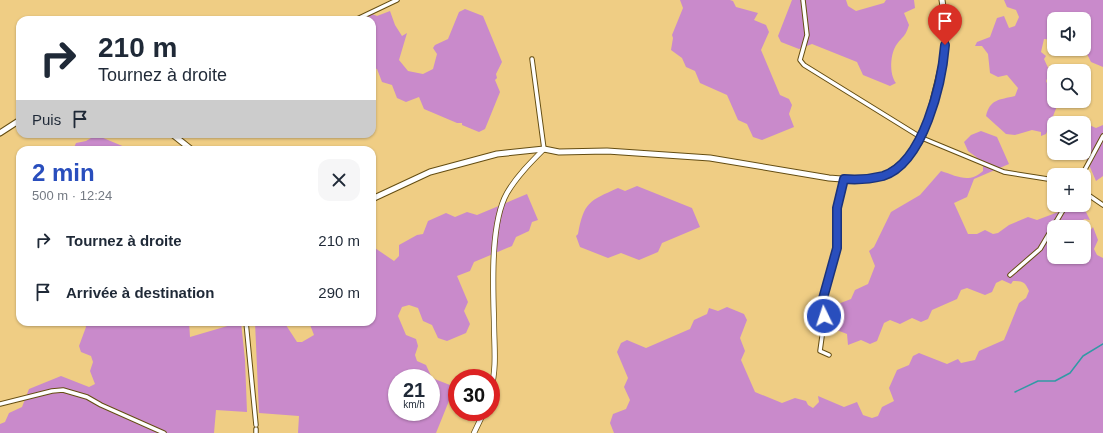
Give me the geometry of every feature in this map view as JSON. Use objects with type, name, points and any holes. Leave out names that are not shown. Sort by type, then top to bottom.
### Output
[{"type":"main road","points":[[376,197],[430,172],[497,154],[544,149],[559,152],[607,151],[710,158],[813,176],[844,179],[884,176],[904,162],[922,138],[933,104],[944,56],[946,27],[942,0]]},
{"type":"main road","points":[[0,133],[16,123]]},
{"type":"main road","points":[[177,138],[187,146]]},
{"type":"street","points":[[364,16],[397,0]]},
{"type":"street","points":[[803,0],[806,36],[800,60],[804,65],[922,138],[1004,172],[1047,179]]},
{"type":"street","points":[[494,369],[495,240],[498,214],[512,185],[544,149],[532,59]]},
{"type":"street","points":[[1086,168],[1103,136]]},
{"type":"street","points":[[829,355],[820,351],[824,322],[822,302],[837,248],[837,208],[844,179]]},
{"type":"street","points":[[1091,197],[1103,205]]},
{"type":"street","points":[[1010,275],[1040,249],[1062,212]]},
{"type":"street","points":[[246,326],[255,430]]},
{"type":"street","points":[[0,404],[52,390],[63,390],[87,397],[106,408],[164,433]]},
{"type":"street","points":[[474,433],[480,421]]},
{"type":"shaded area","points":[[680,0],[730,0],[733,1],[736,7],[758,13],[754,20],[766,25],[769,32],[761,50],[780,95],[789,99],[792,105],[789,114],[794,127],[762,140],[753,137],[747,124],[738,120],[727,95],[700,83],[695,71],[686,67],[682,58],[671,50],[672,35],[683,8]]},
{"type":"shaded area","points":[[792,0],[846,0],[848,6],[856,11],[884,3],[886,0],[914,0],[915,8],[904,13],[909,25],[908,29],[897,44],[893,53],[891,69],[896,83],[890,86],[863,75],[857,62],[812,44],[799,49],[781,42],[778,36]]},
{"type":"shaded area","points":[[1004,0],[1103,0],[1103,67],[1091,62],[1088,56],[1091,56],[1091,12],[1047,12],[1047,39],[1044,39],[1041,52],[1046,56],[1044,59],[1047,66],[1047,108],[1056,108],[1053,116],[1047,116],[1047,131],[1046,134],[1041,136],[1041,132],[1032,130],[1015,135],[1006,134],[986,116],[990,106],[993,103],[1015,96],[1018,88],[1007,75],[998,77],[990,73],[988,54],[982,46],[975,46],[977,42],[990,37],[997,18],[1004,16],[1009,28],[1015,26],[1019,17],[1016,10],[1007,7]]},
{"type":"shaded area","points":[[465,9],[483,16],[502,62],[496,74],[497,78],[495,80],[500,92],[485,129],[479,132],[462,125],[462,123],[457,123],[424,109],[419,97],[406,102],[397,98],[392,85],[382,82],[376,69],[376,16],[362,16],[368,12],[377,16],[390,11],[395,25],[402,36],[407,33],[399,60],[408,71],[423,74],[433,69],[437,54],[433,48],[435,45],[448,39],[459,12]]},
{"type":"shaded area","points":[[1103,125],[1103,176],[1096,181],[1087,160],[1091,160],[1091,126],[1096,128]]},
{"type":"shaded area","points":[[981,131],[997,137],[1009,164],[974,179],[967,197],[954,203],[968,234],[977,234],[985,230],[993,234],[998,233],[1009,225],[1028,217],[1037,220],[1058,212],[1086,212],[1090,220],[1047,220],[1047,264],[1091,264],[1091,230],[1093,227],[1098,240],[1094,249],[1097,255],[1103,258],[1103,433],[614,433],[610,423],[613,414],[626,409],[630,400],[624,387],[628,378],[617,352],[621,343],[627,340],[646,348],[690,329],[694,320],[707,314],[709,308],[718,311],[727,307],[744,314],[747,320],[740,338],[745,351],[741,360],[755,392],[782,403],[795,398],[806,401],[808,405],[813,408],[819,402],[818,396],[844,407],[857,402],[863,415],[872,418],[878,416],[882,407],[894,401],[889,388],[897,370],[909,365],[913,356],[919,353],[947,364],[958,359],[961,363],[975,360],[979,351],[1004,340],[1019,303],[1026,298],[1029,291],[1025,284],[1021,282],[1013,281],[1011,284],[1002,280],[996,283],[992,292],[985,295],[967,288],[961,290],[957,299],[932,310],[928,319],[921,322],[912,318],[900,324],[890,320],[884,323],[877,341],[870,344],[861,340],[848,345],[847,334],[834,329],[831,322],[838,304],[851,299],[855,290],[868,284],[875,266],[869,251],[874,247],[891,212],[920,195],[941,171],[958,177],[968,178],[978,175],[983,171],[983,162],[968,151],[964,142],[971,135]]},
{"type":"shaded area","points":[[91,138],[103,138],[122,146],[75,146],[76,143],[86,141]]},
{"type":"shaded area","points":[[637,186],[692,208],[700,227],[662,243],[658,252],[639,260],[621,253],[608,258],[580,247],[576,236],[578,234],[583,215],[589,204],[600,196],[618,188],[625,191]]},
{"type":"shaded area","points":[[527,194],[538,220],[532,222],[529,231],[516,237],[512,246],[474,262],[470,271],[457,276],[468,302],[464,311],[470,324],[466,333],[447,341],[438,338],[432,325],[423,321],[418,308],[409,305],[402,307],[398,316],[406,335],[416,339],[418,346],[415,355],[417,361],[426,365],[428,369],[388,369],[388,421],[440,421],[440,381],[448,384],[448,403],[436,433],[298,433],[299,416],[259,413],[255,326],[287,326],[297,342],[302,342],[314,335],[311,326],[376,326],[376,249],[394,261],[399,256],[399,245],[417,235],[423,234],[428,221],[446,213],[455,217],[467,212],[477,215]]},
{"type":"shaded area","points":[[189,326],[190,337],[227,326],[241,326],[245,360],[247,412],[216,410],[214,433],[0,433],[0,424],[5,422],[9,413],[22,407],[29,389],[61,376],[89,387],[95,384],[90,371],[93,362],[91,356],[81,352],[79,346],[86,327]]},
{"type":"waterway","points":[[1015,392],[1038,381],[1055,381],[1070,373],[1083,356],[1103,344]]},
{"type":"route","points":[[824,316],[822,302],[837,248],[837,208],[844,179],[854,180],[874,176],[884,176],[904,162],[912,153],[922,138],[928,121],[941,72],[945,45]]}]
